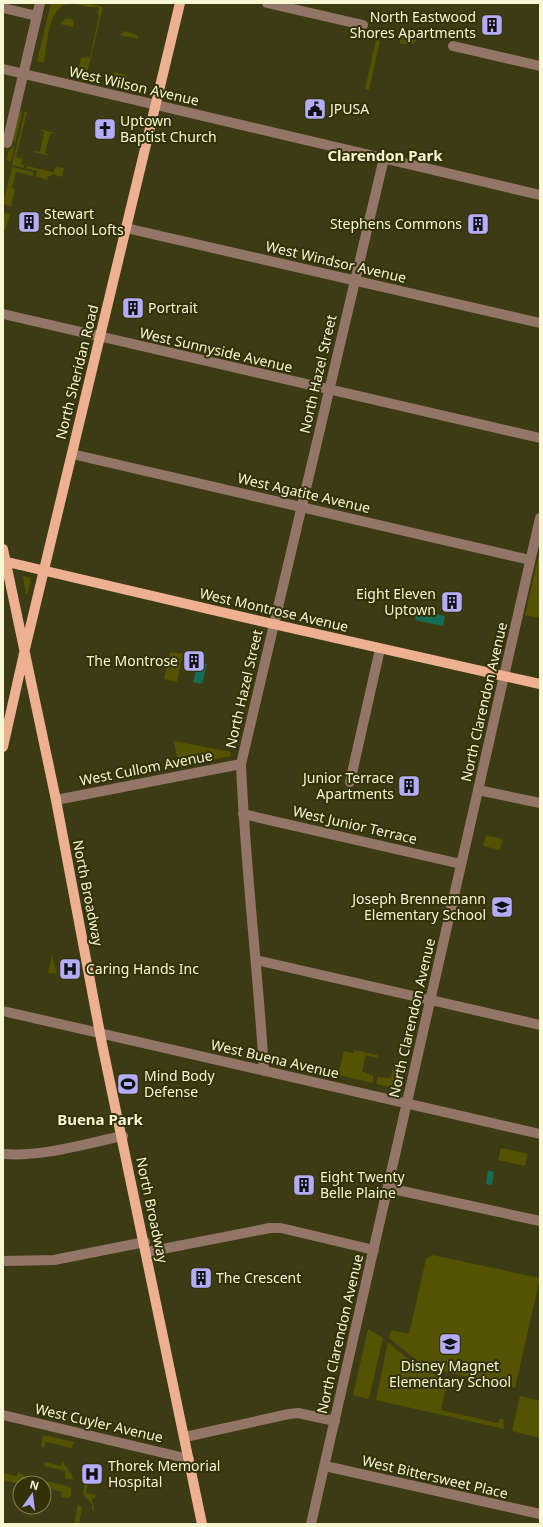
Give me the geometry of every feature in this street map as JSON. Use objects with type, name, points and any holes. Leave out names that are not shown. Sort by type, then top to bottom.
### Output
[{"type":"main road","name":"North Sheridan Road","points":[[3,747],[25,649],[180,3]]},
{"type":"main road","name":"North Broadway","points":[[3,549],[4,561],[25,649],[56,800],[100,1034],[123,1136],[202,1524]]},
{"type":"main road","name":"West Montrose Avenue","points":[[4,561],[380,649],[540,684]]},
{"type":"street","points":[[7,143],[40,3]]},
{"type":"street","points":[[267,3],[363,25]]},
{"type":"street","points":[[3,8],[37,16]]},
{"type":"street","points":[[453,46],[540,66]]},
{"type":"street","name":"West Wilson Avenue","points":[[3,69],[540,195]]},
{"type":"street","name":"North Hazel Street","points":[[264,1071],[243,814],[241,764],[384,158]]},
{"type":"street","name":"West Windsor Avenue","points":[[126,228],[540,323]]},
{"type":"street","name":"West Sunnyside Avenue","points":[[3,314],[540,438]]},
{"type":"street","name":"West Agatite Avenue","points":[[72,454],[530,560]]},
{"type":"street","name":"North Clarendon Avenue","points":[[311,1524],[540,518]]},
{"type":"street","points":[[350,782],[380,649]]},
{"type":"street","name":"West Cullom Avenue","points":[[56,800],[241,764]]},
{"type":"street","points":[[478,790],[540,803]]},
{"type":"street","name":"West Junior Terrace","points":[[243,814],[461,864]]},
{"type":"street","points":[[256,960],[540,1025]]},
{"type":"street","name":"West Buena Avenue","points":[[3,1011],[540,1134]]},
{"type":"street","points":[[3,1154],[32,1154],[56,1151],[123,1136]]},
{"type":"street","points":[[388,1188],[540,1221]]},
{"type":"street","points":[[3,1261],[54,1260],[270,1228],[281,1228],[374,1250]]},
{"type":"street","points":[[185,1437],[293,1413],[335,1421]]},
{"type":"street","name":"West Cuyler Avenue","points":[[3,1415],[189,1459]]},
{"type":"street","name":"West Bittersweet Place","points":[[324,1466],[540,1514]]},
{"type":"shaded area","points":[[51,3],[87,3],[103,7],[87,73],[78,71],[81,58],[90,57],[99,16],[97,11],[99,11],[98,7],[68,4],[61,7],[52,20],[49,29],[44,63],[37,61]]},
{"type":"shaded area","points":[[66,18],[74,20],[73,27],[60,24]]},
{"type":"shaded area","points":[[125,31],[137,35],[138,39],[120,35]]},
{"type":"shaded area","points":[[399,35],[416,40],[414,44],[400,44]]},
{"type":"shaded area","points":[[376,40],[380,41],[369,90],[365,89]]},
{"type":"shaded area","points":[[114,72],[127,75],[126,82],[112,79]]},
{"type":"shaded area","points":[[19,111],[22,112],[15,145],[12,136]]},
{"type":"shaded area","points":[[25,111],[27,112],[16,157],[22,159],[21,164],[24,165],[24,168],[12,165]]},
{"type":"shaded area","points":[[39,129],[56,133],[50,134],[45,153],[51,156],[33,152],[40,152],[44,132]]},
{"type":"shaded area","points":[[15,145],[11,162],[7,160],[8,152]]},
{"type":"shaded area","points":[[27,166],[53,172],[56,167],[64,168],[62,177],[52,174],[51,177],[48,176],[47,180],[36,176],[37,171],[26,168]]},
{"type":"shaded area","points":[[12,167],[33,172],[33,176],[16,172],[12,188],[15,189],[11,207],[3,203]]},
{"type":"shaded area","points":[[3,212],[10,214],[5,231],[3,231]]},
{"type":"shaded area","points":[[540,549],[540,618],[525,615]]},
{"type":"shaded area","points":[[23,576],[31,578],[27,596],[26,594]]},
{"type":"shaded area","points":[[417,610],[445,616],[443,626],[415,620]]},
{"type":"shaded area","points":[[170,652],[183,654],[177,682],[164,679]]},
{"type":"shaded area","points":[[198,662],[207,664],[202,684],[193,682]]},
{"type":"shaded area","points":[[174,741],[231,752],[230,756],[179,767]]},
{"type":"shaded area","points":[[486,835],[503,839],[500,850],[483,846]]},
{"type":"shaded area","points":[[52,955],[57,974],[48,973]]},
{"type":"shaded area","points":[[354,1050],[378,1055],[377,1058],[366,1055],[362,1071],[373,1076],[373,1083],[338,1075],[344,1051],[353,1053]]},
{"type":"shaded area","points":[[394,1063],[404,1066],[398,1089],[376,1084],[378,1077],[391,1078]]},
{"type":"shaded area","points":[[501,1148],[528,1154],[525,1166],[498,1160]]},
{"type":"shaded area","points":[[488,1170],[494,1172],[492,1185],[486,1184]]},
{"type":"shaded area","points":[[432,1255],[540,1278],[515,1388],[434,1369],[420,1363],[389,1338],[391,1330],[409,1334],[426,1259]]},
{"type":"shaded area","points":[[368,1329],[383,1338],[369,1399],[353,1395]]},
{"type":"shaded area","points":[[388,1342],[422,1369],[448,1378],[441,1410],[498,1423],[499,1419],[503,1419],[504,1429],[376,1400]]},
{"type":"shaded area","points":[[520,1396],[540,1401],[540,1438],[512,1431]]},
{"type":"shaded area","points":[[43,1435],[74,1442],[71,1448],[46,1442],[44,1448],[41,1446]]},
{"type":"shaded area","points":[[62,1461],[72,1475],[73,1480],[65,1478],[66,1471],[44,1466],[45,1462],[61,1466]]},
{"type":"shaded area","points":[[3,1473],[12,1475],[12,1482],[3,1480]]},
{"type":"shaded area","points":[[85,1474],[90,1475],[86,1493],[96,1495],[95,1499],[92,1498],[94,1511],[92,1510],[92,1504],[83,1494]]},
{"type":"shaded area","points":[[52,1482],[71,1487],[71,1496],[68,1498],[61,1497],[62,1492],[52,1489]]},
{"type":"shaded area","points":[[78,1504],[82,1508],[79,1524],[74,1524]]},
{"type":"place","name":"North Eastwood Shores Apartments","points":[[492,25]]},
{"type":"place","name":"JPUSA","points":[[315,109]]},
{"type":"place","name":"Uptown Baptist Church","points":[[105,129]]},
{"type":"place","name":"Stewart School Lofts","points":[[29,222]]},
{"type":"place","name":"Stephens Commons","points":[[478,224]]},
{"type":"place","name":"Portrait","points":[[133,308]]},
{"type":"place","name":"Eight Eleven Uptown","points":[[452,602]]},
{"type":"place","name":"The Montrose","points":[[194,661]]},
{"type":"place","name":"Junior Terrace Apartments","points":[[409,786]]},
{"type":"place","name":"Joseph Brennemann Elementary School","points":[[502,907]]},
{"type":"place","name":"Caring Hands Inc","points":[[70,969]]},
{"type":"place","name":"Mind Body Defense","points":[[128,1084]]},
{"type":"place","name":"Eight Twenty Belle Plaine","points":[[304,1185]]},
{"type":"place","name":"The Crescent","points":[[201,1278]]},
{"type":"place","name":"Disney Magnet Elementary School","points":[[450,1344]]},
{"type":"place","name":"Thorek Memorial Hospital","points":[[92,1474]]},
{"type":"district","name":"Clarendon Park","points":[[385,156]]},
{"type":"district","name":"Buena Park","points":[[100,1120]]}]
